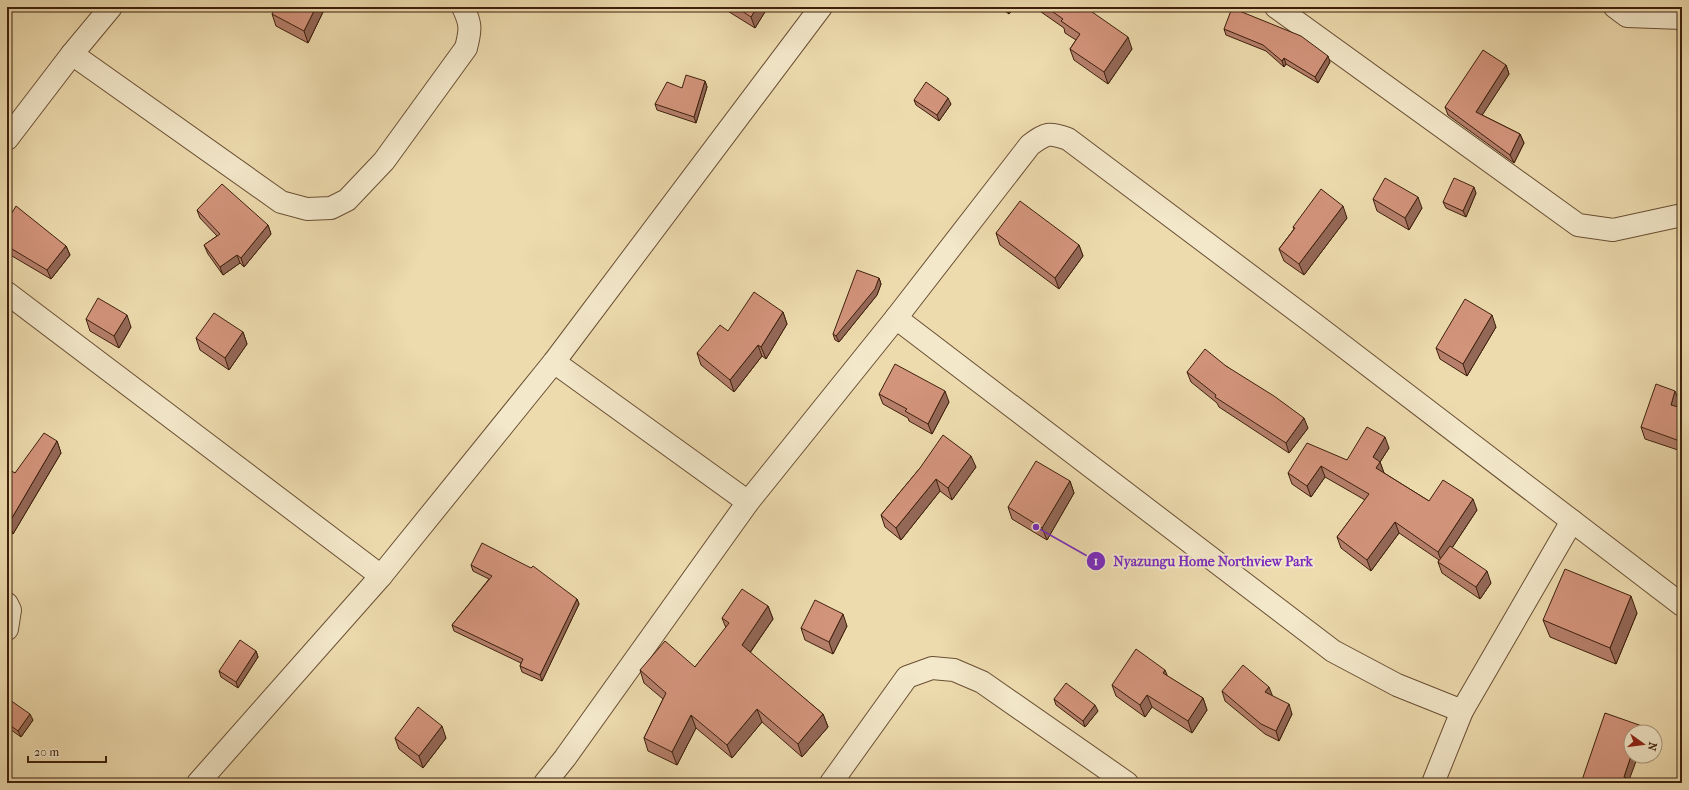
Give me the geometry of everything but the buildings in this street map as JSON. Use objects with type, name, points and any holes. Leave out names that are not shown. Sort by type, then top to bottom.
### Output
[{"type":"street","points":[[7,138],[72,54],[111,7]]},
{"type":"street","points":[[72,54],[281,202],[307,209],[331,208],[347,200],[384,161],[466,48],[471,32],[468,18],[463,7]]},
{"type":"street","points":[[198,783],[381,576],[554,362],[821,7]]},
{"type":"street","points":[[1276,7],[1578,225],[1613,230],[1682,215]]},
{"type":"street","points":[[1615,7],[1627,16],[1682,18]]},
{"type":"street","points":[[545,783],[570,751],[748,502],[896,318],[1030,145],[1043,135],[1054,134],[1068,139],[1306,318],[1682,605]]},
{"type":"street","points":[[7,293],[381,576]]},
{"type":"street","points":[[896,318],[1333,651],[1397,685],[1462,712]]},
{"type":"street","points":[[554,362],[748,502]]},
{"type":"street","points":[[1433,783],[1462,712],[1572,521]]},
{"type":"street","points":[[7,604],[10,610],[7,629]]},
{"type":"street","points":[[831,783],[907,677],[932,668],[954,670],[982,682],[1127,783]]},
{"type":"place","name":"Nyazungu Home Northview Park","points":[[1036,527]]}]
